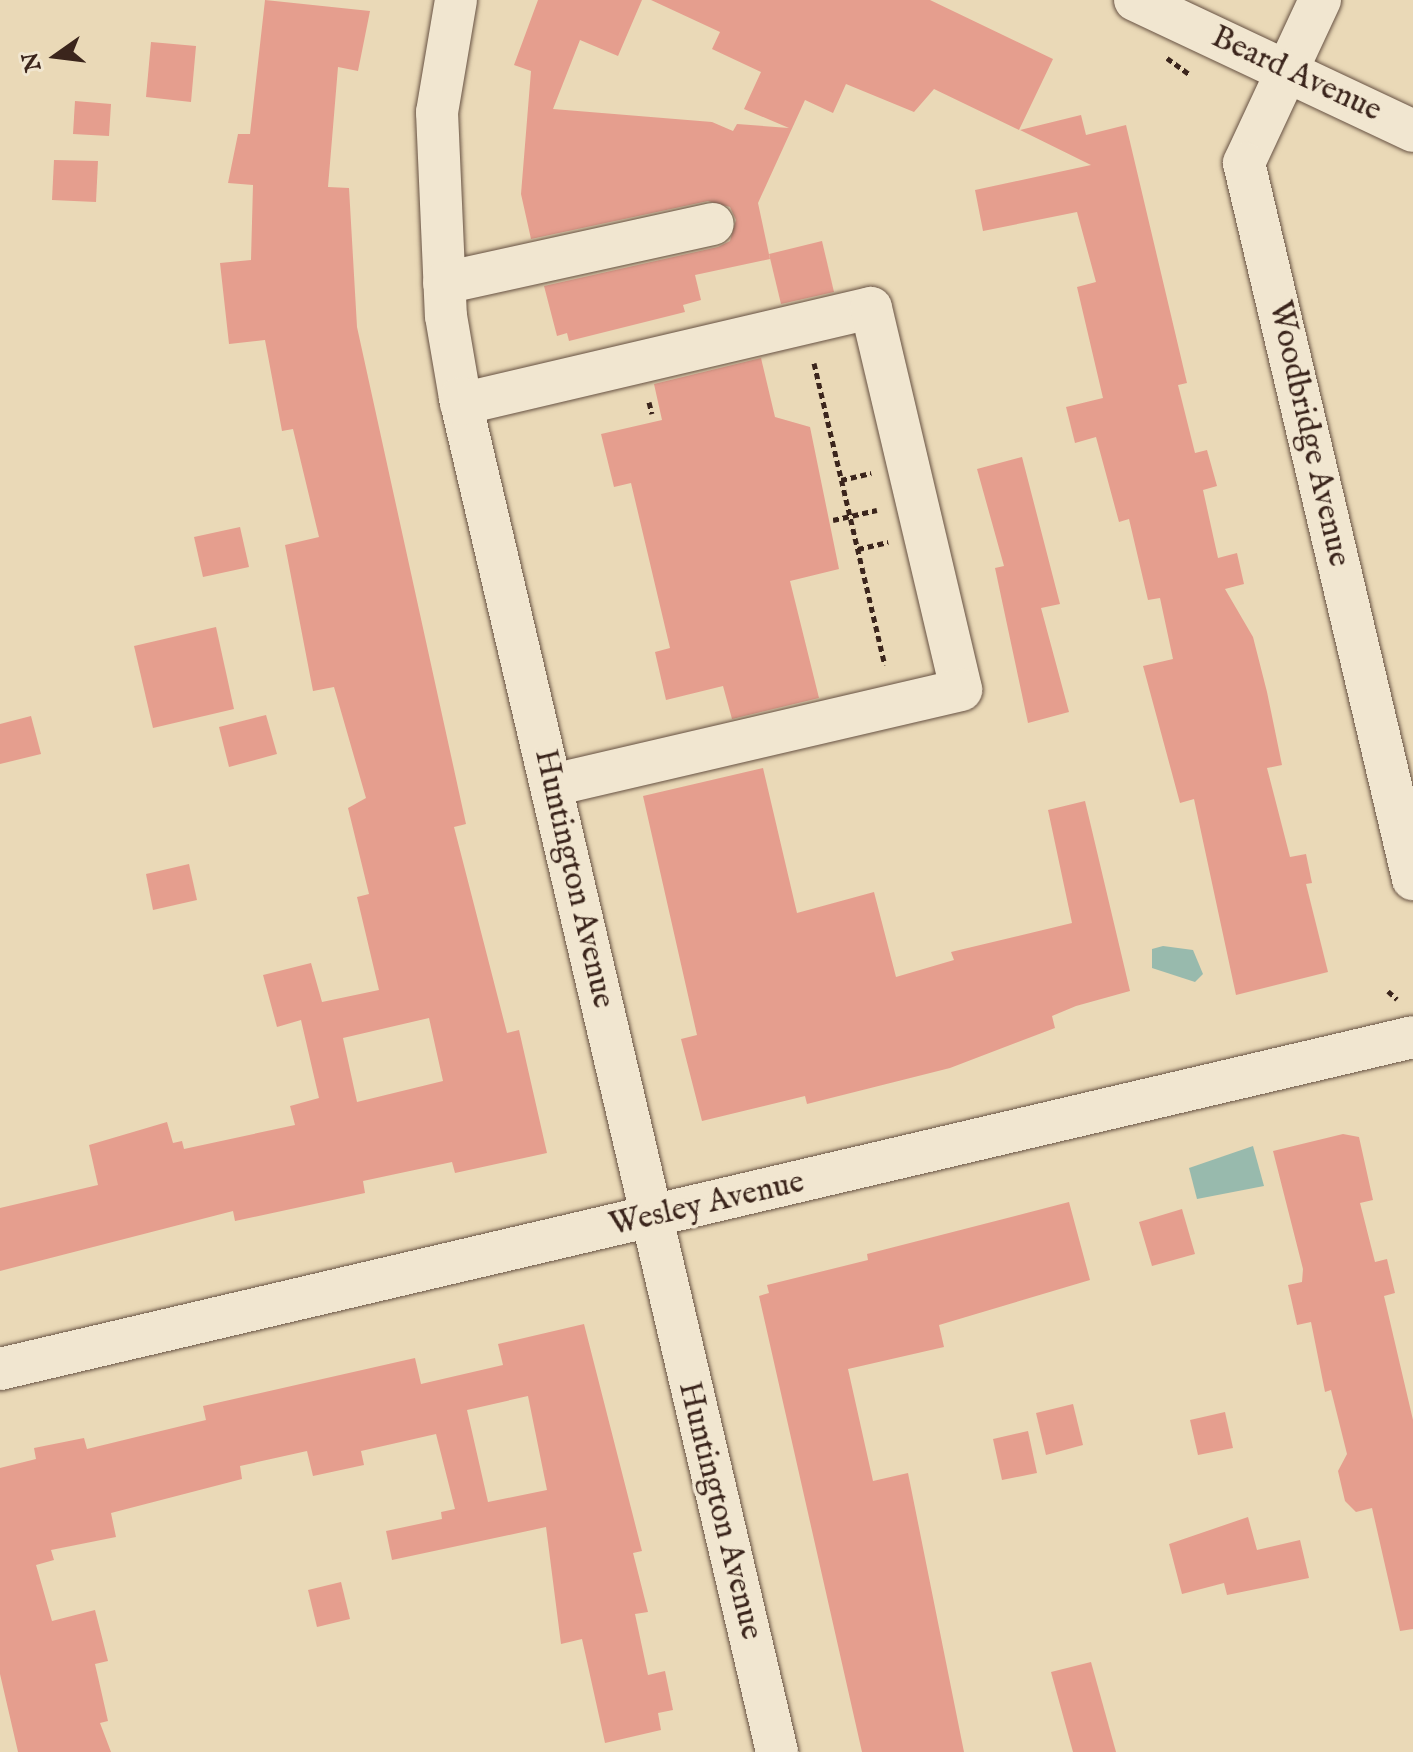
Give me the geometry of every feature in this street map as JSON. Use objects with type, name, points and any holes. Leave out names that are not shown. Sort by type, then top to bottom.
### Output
[{"type":"street","name":"Huntington Avenue","points":[[456,0],[437,112],[444,283],[461,404],[553,785],[649,1218],[777,1752]]},
{"type":"street","name":"Beard Avenue","points":[[1135,0],[1413,131]]},
{"type":"street","name":"Woodbridge Avenue","points":[[1320,0],[1244,163],[1413,879]]},
{"type":"street","points":[[444,283],[713,224]]},
{"type":"street","points":[[461,404],[871,308],[961,690],[553,785]]},
{"type":"street","name":"Wesley Avenue","points":[[0,1369],[1413,1037]]},
{"type":"path","points":[[1168,65],[1189,74]]},
{"type":"path","points":[[811,350],[886,671]]},
{"type":"path","points":[[841,480],[880,470]]},
{"type":"path","points":[[833,520],[888,507]]},
{"type":"path","points":[[858,549],[896,540]]},
{"type":"shaded area","points":[[1163,946],[1193,950],[1203,974],[1195,982],[1152,968],[1152,949]]},
{"type":"shaded area","points":[[1253,1146],[1264,1186],[1197,1199],[1189,1168]]},
{"type":"building","points":[[265,0],[370,11],[358,71],[338,67],[328,187],[349,188],[357,327],[466,824],[454,827],[507,1033],[519,1030],[547,1153],[455,1173],[452,1162],[363,1181],[365,1193],[235,1221],[233,1211],[0,1271],[0,1208],[98,1185],[89,1145],[167,1122],[173,1143],[182,1141],[184,1149],[295,1125],[290,1106],[319,1098],[301,1020],[277,1027],[263,975],[311,963],[322,1002],[379,990],[357,897],[369,894],[348,808],[366,798],[334,687],[313,691],[285,545],[319,537],[293,429],[282,431],[265,340],[229,344],[220,263],[251,260],[253,185],[228,183],[238,134],[250,134]],"holes":[[[429,1018],[443,1081],[357,1102],[343,1038]]]},
{"type":"building","points":[[538,0],[642,0],[618,56],[580,40],[553,109],[712,122],[733,131],[737,124],[789,128],[744,109],[761,72],[712,49],[720,32],[651,0],[930,0],[1053,59],[1019,130],[934,89],[914,112],[846,84],[833,113],[805,100],[758,203],[770,259],[695,275],[701,300],[683,305],[685,312],[569,341],[567,333],[557,336],[544,286],[718,247],[730,241],[736,220],[730,207],[708,201],[531,239],[521,194],[531,71],[514,65]]},
{"type":"building","points":[[151,42],[196,46],[191,102],[146,97]]},
{"type":"building","points":[[75,101],[111,104],[109,136],[73,134]]},
{"type":"building","points":[[1081,115],[1086,135],[1126,125],[1187,383],[1178,385],[1195,453],[1207,450],[1217,486],[1203,490],[1218,558],[1237,553],[1244,584],[1225,589],[1253,637],[1267,692],[1282,765],[1267,768],[1290,857],[1306,854],[1312,883],[1306,884],[1328,972],[1236,995],[1194,799],[1180,803],[1143,666],[1173,659],[1160,598],[1148,600],[1129,519],[1119,522],[1096,437],[1075,443],[1066,407],[1103,398],[1077,287],[1096,282],[1077,212],[983,231],[975,190],[1091,165],[1020,130]]},
{"type":"building","points":[[54,160],[98,161],[96,202],[52,200]]},
{"type":"building","points":[[822,241],[834,292],[781,304],[769,254]]},
{"type":"building","points":[[761,358],[775,417],[810,427],[839,569],[790,581],[819,698],[732,719],[723,686],[666,700],[655,652],[670,648],[631,483],[614,487],[601,434],[662,420],[654,384]]},
{"type":"building","points":[[1022,457],[1060,604],[1041,608],[1069,712],[1028,723],[995,568],[1004,566],[977,469]]},
{"type":"building","points":[[240,527],[249,567],[203,577],[194,537]]},
{"type":"building","points":[[216,627],[234,709],[153,728],[134,646]]},
{"type":"building","points":[[266,715],[277,754],[229,767],[219,727]]},
{"type":"building","points":[[31,716],[41,754],[0,764],[0,724]]},
{"type":"building","points":[[763,768],[797,913],[874,892],[896,977],[954,960],[951,952],[1072,923],[1048,810],[1085,801],[1130,991],[1052,1016],[1055,1028],[950,1068],[807,1104],[805,1096],[702,1121],[681,1039],[697,1035],[643,796]]},
{"type":"building","points":[[189,864],[197,900],[153,910],[146,874]]},
{"type":"building","points":[[1343,1134],[1359,1137],[1373,1200],[1360,1203],[1375,1262],[1387,1259],[1395,1293],[1384,1296],[1413,1420],[1413,1629],[1400,1631],[1372,1508],[1356,1512],[1345,1501],[1338,1471],[1347,1454],[1331,1390],[1325,1392],[1311,1322],[1297,1325],[1288,1285],[1302,1282],[1303,1269],[1273,1151]]},
{"type":"building","points":[[1069,1202],[1090,1280],[939,1325],[944,1347],[848,1369],[873,1481],[908,1473],[964,1752],[862,1752],[759,1296],[769,1293],[767,1285],[868,1260],[867,1254]]},
{"type":"building","points":[[1182,1209],[1195,1254],[1152,1266],[1139,1222]]},
{"type":"building","points":[[584,1324],[642,1551],[633,1553],[648,1612],[635,1614],[648,1675],[665,1671],[673,1710],[658,1713],[661,1730],[605,1743],[582,1639],[561,1644],[546,1527],[392,1560],[386,1531],[442,1519],[441,1512],[455,1509],[436,1434],[361,1451],[364,1465],[313,1476],[307,1451],[240,1466],[242,1479],[111,1513],[116,1537],[51,1550],[54,1560],[36,1565],[52,1621],[95,1610],[108,1661],[95,1664],[108,1721],[100,1723],[111,1752],[18,1752],[0,1674],[0,1468],[36,1459],[34,1448],[84,1438],[87,1449],[206,1420],[203,1406],[415,1358],[421,1384],[503,1365],[498,1344]],"holes":[[[528,1396],[547,1490],[488,1502],[467,1410]]]},
{"type":"building","points":[[1073,1404],[1083,1445],[1046,1455],[1036,1413]]},
{"type":"building","points":[[1225,1412],[1233,1448],[1198,1455],[1190,1420]]},
{"type":"building","points":[[1028,1431],[1037,1473],[1002,1480],[993,1439]]},
{"type":"building","points":[[1248,1517],[1257,1550],[1300,1540],[1309,1578],[1227,1595],[1224,1583],[1182,1594],[1169,1544]]},
{"type":"building","points":[[341,1582],[350,1619],[317,1627],[308,1590]]},
{"type":"building","points":[[1091,1662],[1116,1752],[1073,1752],[1051,1672]]}]
